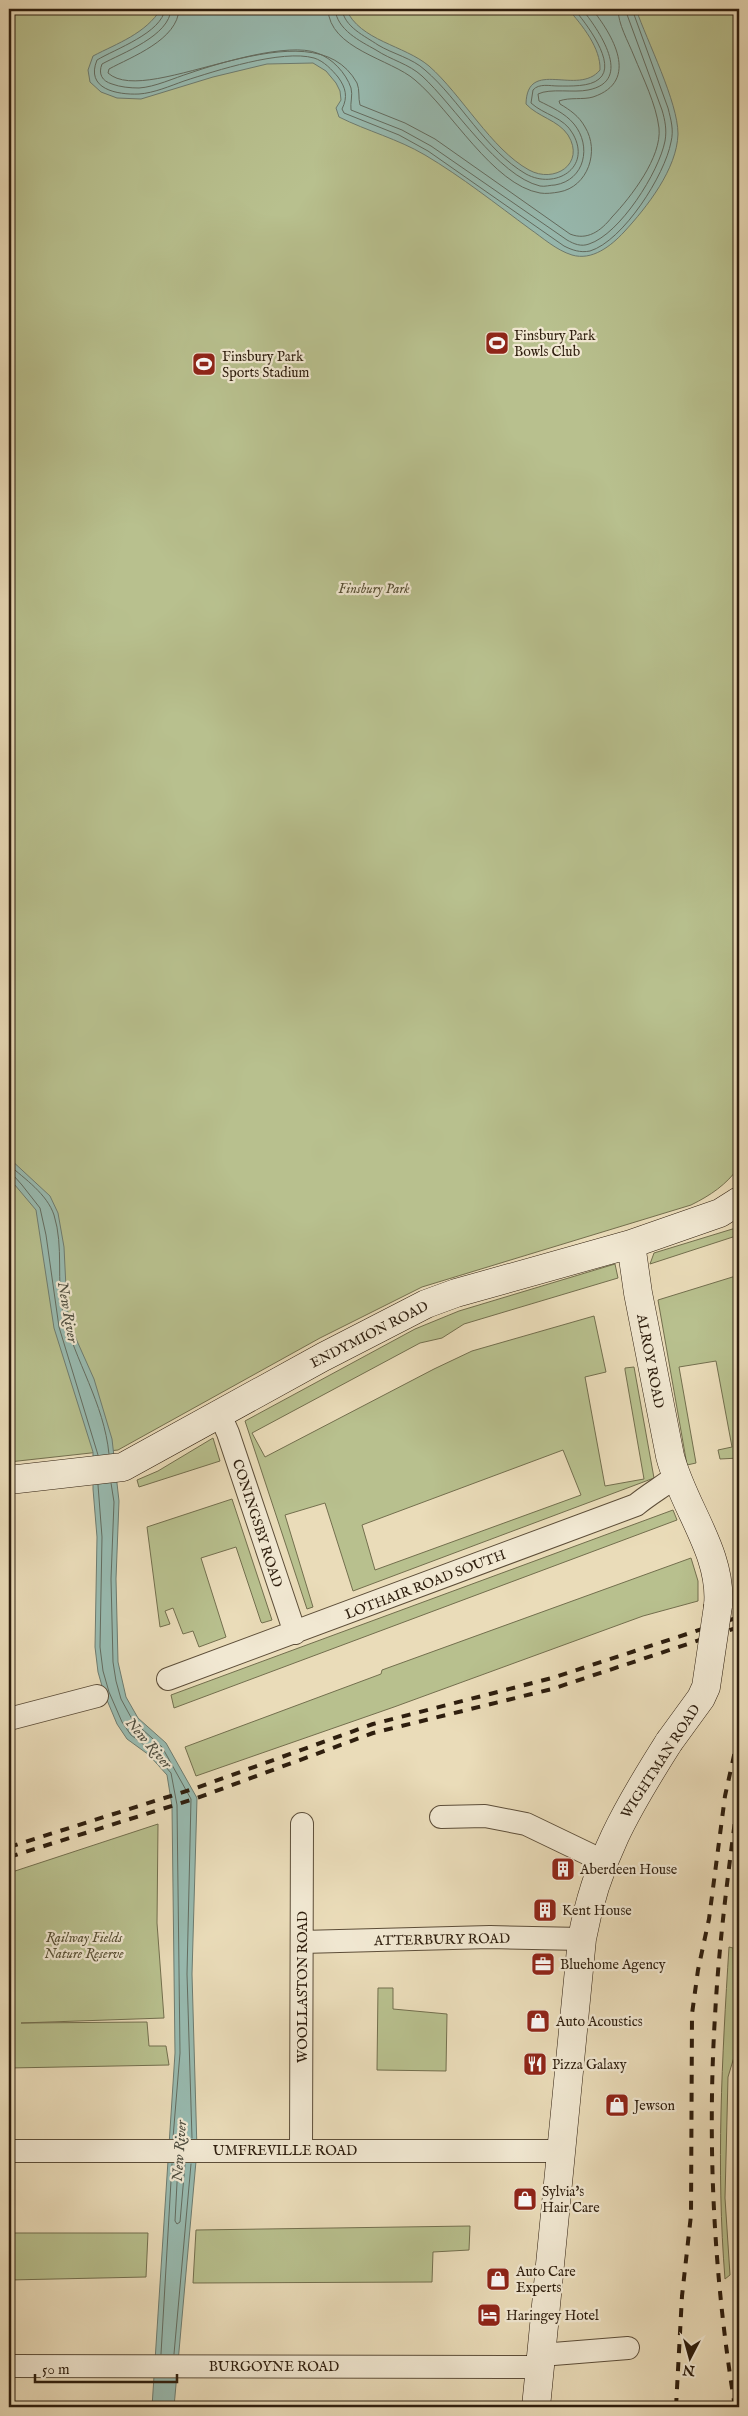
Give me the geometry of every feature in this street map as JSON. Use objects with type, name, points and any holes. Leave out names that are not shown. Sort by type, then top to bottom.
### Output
[{"type":"main road","name":"ENDYMION ROAD","points":[[9,1480],[119,1467],[136,1462],[323,1357],[426,1304],[456,1293],[631,1244],[720,1213],[739,1201]]},
{"type":"main road","name":"ALROY ROAD","points":[[631,1244],[638,1293],[675,1477]]},
{"type":"main road","name":"WIGHTMAN ROAD","points":[[536,2407],[582,1939],[588,1906],[603,1861],[638,1791],[669,1742],[701,1698],[708,1674],[719,1590],[714,1562],[675,1477]]},
{"type":"street","name":"CONINGSBY ROAD","points":[[220,1415],[228,1433],[295,1633]]},
{"type":"street","name":"LOTHAIR ROAD SOUTH","points":[[168,1679],[636,1505],[646,1497],[659,1491],[675,1477]]},
{"type":"street","points":[[9,1719],[97,1696]]},
{"type":"street","points":[[441,1817],[486,1816],[526,1824],[603,1861]]},
{"type":"street","name":"WOOLLASTON ROAD","points":[[301,2150],[302,1824]]},
{"type":"street","name":"ATTERBURY ROAD","points":[[302,1942],[490,1937],[582,1939]]},
{"type":"street","name":"UMFREVILLE ROAD","points":[[9,2151],[562,2151]]},
{"type":"street","name":"BURGOYNE ROAD","points":[[9,2366],[540,2361],[628,2348]]},
{"type":"green space","name":"Finsbury Park","points":[[9,9],[739,9],[739,1167],[718,1189],[691,1205],[422,1287],[320,1338],[118,1450],[9,1462]]},
{"type":"green space","points":[[739,1227],[739,1235],[650,1264],[654,1253]]},
{"type":"green space","points":[[615,1264],[618,1278],[464,1324],[442,1338],[420,1343],[252,1433],[265,1457],[472,1351],[594,1316],[606,1372],[585,1377],[605,1486],[644,1479],[625,1368],[634,1367],[654,1478],[353,1591],[325,1503],[285,1515],[313,1607],[307,1609],[245,1421],[415,1329],[459,1311]],"holes":[[[563,1450],[581,1495],[375,1570],[362,1525]]]},
{"type":"green space","points":[[739,1275],[739,1458],[720,1459],[718,1450],[732,1447],[716,1361],[679,1367],[696,1463],[687,1465],[658,1300]]},
{"type":"green space","points":[[213,1438],[220,1461],[139,1487],[137,1480],[158,1471]]},
{"type":"green space","points":[[232,1499],[272,1620],[261,1622],[236,1547],[201,1558],[226,1637],[199,1647],[193,1631],[183,1634],[173,1608],[165,1611],[170,1624],[160,1627],[147,1527]]},
{"type":"green space","points":[[673,1510],[677,1520],[174,1708],[171,1695]]},
{"type":"green space","points":[[691,1558],[698,1581],[698,1601],[643,1616],[394,1707],[196,1776],[185,1747],[381,1674],[382,1670]]},
{"type":"green space","name":"Railway Fields Nature Reserve","points":[[158,1824],[157,1923],[164,2018],[21,2023],[147,2022],[149,2046],[166,2046],[169,2065],[9,2068],[9,1873]]},
{"type":"green space","points":[[729,1947],[733,1948],[734,2057],[728,2077],[725,2198],[730,2275],[725,2279],[720,2154],[722,2072]]},
{"type":"green space","points":[[378,1988],[393,1988],[393,2009],[447,2014],[446,2071],[377,2070]]},
{"type":"green space","points":[[470,2226],[469,2250],[433,2252],[432,2282],[193,2283],[196,2230]]},
{"type":"green space","points":[[9,2233],[148,2233],[146,2277],[9,2280]]},
{"type":"water","points":[[161,9],[346,9],[353,20],[372,36],[419,59],[429,66],[489,136],[515,161],[529,170],[548,175],[565,169],[570,163],[573,155],[573,145],[564,130],[526,104],[529,90],[535,83],[544,80],[579,80],[591,77],[600,70],[594,45],[568,9],[636,9],[673,105],[678,134],[676,147],[667,174],[651,199],[624,232],[601,251],[587,256],[572,255],[550,244],[439,163],[404,144],[339,117],[336,108],[341,100],[340,91],[326,71],[313,63],[267,64],[213,77],[141,99],[117,98],[101,92],[90,82],[88,70],[93,56],[139,31],[155,18]]},
{"type":"water","name":"New River","points":[[9,1158],[50,1196],[58,1213],[64,1247],[67,1308],[73,1332],[94,1379],[112,1439],[119,1501],[116,1579],[118,1662],[126,1697],[138,1718],[166,1743],[197,1798],[192,1974],[197,2150],[174,2407],[152,2407],[175,2053],[172,1806],[167,1775],[149,1755],[127,1739],[117,1724],[104,1693],[98,1672],[95,1647],[97,1537],[93,1489],[93,1452],[54,1328],[36,1210],[9,1178]]},
{"type":"railway","points":[[9,1847],[196,1788],[373,1724],[552,1678],[739,1617]]},
{"type":"railway","points":[[9,1857],[197,1798],[373,1733],[552,1689],[739,1627]]},
{"type":"railway","points":[[676,2407],[682,2296],[691,2215],[692,2014],[698,1970],[709,1919],[725,1796],[739,1733]]},
{"type":"railway","points":[[735,2407],[717,2261],[712,2163],[712,2114],[719,1960],[739,1791]]},
{"type":"place","name":"Finsbury Park Bowls Club","points":[[497,343]]},
{"type":"place","name":"Finsbury Park Sports Stadium","points":[[204,364]]},
{"type":"place","name":"Aberdeen House","points":[[563,1869]]},
{"type":"place","name":"Kent House","points":[[545,1910]]},
{"type":"place","name":"Bluehome Agency","points":[[543,1964]]},
{"type":"place","name":"Auto Acoustics","points":[[538,2021]]},
{"type":"place","name":"Pizza Galaxy","points":[[535,2064]]},
{"type":"place","name":"Jewson","points":[[617,2105]]},
{"type":"place","name":"Sylvia's Hair Care","points":[[525,2199]]},
{"type":"place","name":"Auto Care Experts","points":[[498,2279]]},
{"type":"place","name":"Haringey Hotel","points":[[489,2315]]}]
